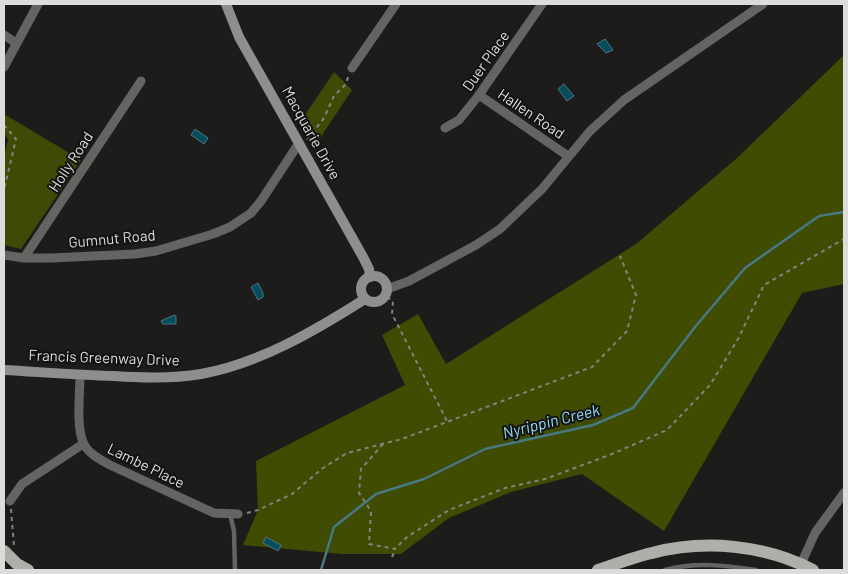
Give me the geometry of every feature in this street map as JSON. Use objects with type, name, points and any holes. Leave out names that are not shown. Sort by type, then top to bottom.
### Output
[{"type":"main road","name":"Macquarie Drive","points":[[226,4],[239,37],[363,257],[369,269],[370,277]]},
{"type":"main road","points":[[370,277],[378,277],[385,282],[386,293],[376,302],[365,299],[361,292],[362,284],[370,277]]},
{"type":"main road","name":"Francis Greenway Drive","points":[[4,370],[150,378],[200,374],[238,365],[272,351],[342,314],[365,299]]},
{"type":"main road","points":[[598,570],[654,552],[696,546],[748,548],[772,553],[813,570]]},
{"type":"main road","points":[[9,550],[22,567]]},
{"type":"main road","points":[[4,562],[22,567]]},
{"type":"street","points":[[4,67],[38,4]]},
{"type":"street","points":[[352,68],[396,4]]},
{"type":"street","name":"Duer Place","points":[[445,128],[459,120],[479,95],[542,4]]},
{"type":"street","points":[[386,293],[476,245],[500,229],[542,189],[568,156],[600,121],[624,100],[764,4]]},
{"type":"street","points":[[4,34],[16,43]]},
{"type":"street","name":"Holly Road","points":[[24,258],[140,81]]},
{"type":"street","name":"Hallen Road","points":[[479,95],[568,156]]},
{"type":"street","name":"Gumnut Road","points":[[4,255],[24,258],[52,258],[135,254],[156,251],[222,231],[251,213],[301,145]]},
{"type":"street","points":[[10,501],[22,484],[83,444],[80,428],[80,375]]},
{"type":"street","name":"Lambe Place","points":[[83,444],[95,456],[119,470],[214,513],[234,514]]},
{"type":"street","points":[[801,564],[815,533],[844,493]]},
{"type":"lane","points":[[234,514],[235,570]]},
{"type":"lane","points":[[665,570],[697,565],[725,565],[753,570]]},
{"type":"path","points":[[301,145],[324,118],[334,96],[345,85],[352,68]]},
{"type":"path","points":[[4,125],[16,139],[4,190]]},
{"type":"path","points":[[392,557],[395,549],[411,534],[449,510],[505,488],[545,479],[612,454],[667,430],[710,386],[738,339],[764,285],[844,239]]},
{"type":"path","points":[[234,514],[258,510],[292,494],[323,468],[347,454],[402,438],[592,367],[627,331],[636,295],[620,256]]},
{"type":"path","points":[[386,293],[393,301],[392,314],[446,420]]},
{"type":"path","points":[[382,444],[362,469],[358,493],[371,511],[369,544],[395,549]]},
{"type":"path","points":[[9,550],[10,501]]},
{"type":"green space","points":[[844,55],[844,284],[802,293],[664,531],[582,474],[511,492],[449,518],[401,554],[342,554],[243,545],[258,510],[256,461],[405,385],[382,335],[418,314],[446,364],[636,244],[737,158]]},
{"type":"green space","points":[[334,72],[352,90],[316,144],[305,115]]},
{"type":"green space","points":[[4,114],[81,160],[21,249],[4,245],[4,158],[8,139],[4,134]]},
{"type":"water","points":[[605,39],[613,50],[606,53],[597,44]]},
{"type":"water","points":[[564,84],[574,96],[567,101],[558,89]]},
{"type":"water","points":[[195,129],[208,138],[204,144],[191,135]]},
{"type":"water","points":[[258,283],[263,297],[258,300],[251,287]]},
{"type":"water","points":[[174,315],[176,316],[176,324],[163,324],[161,321]]},
{"type":"water","points":[[266,537],[281,545],[278,551],[263,543]]},
{"type":"waterway","name":"Nyrippin Creek","points":[[321,570],[334,527],[376,494],[424,479],[485,449],[593,425],[633,408],[695,327],[745,268],[819,216],[844,212]]}]
